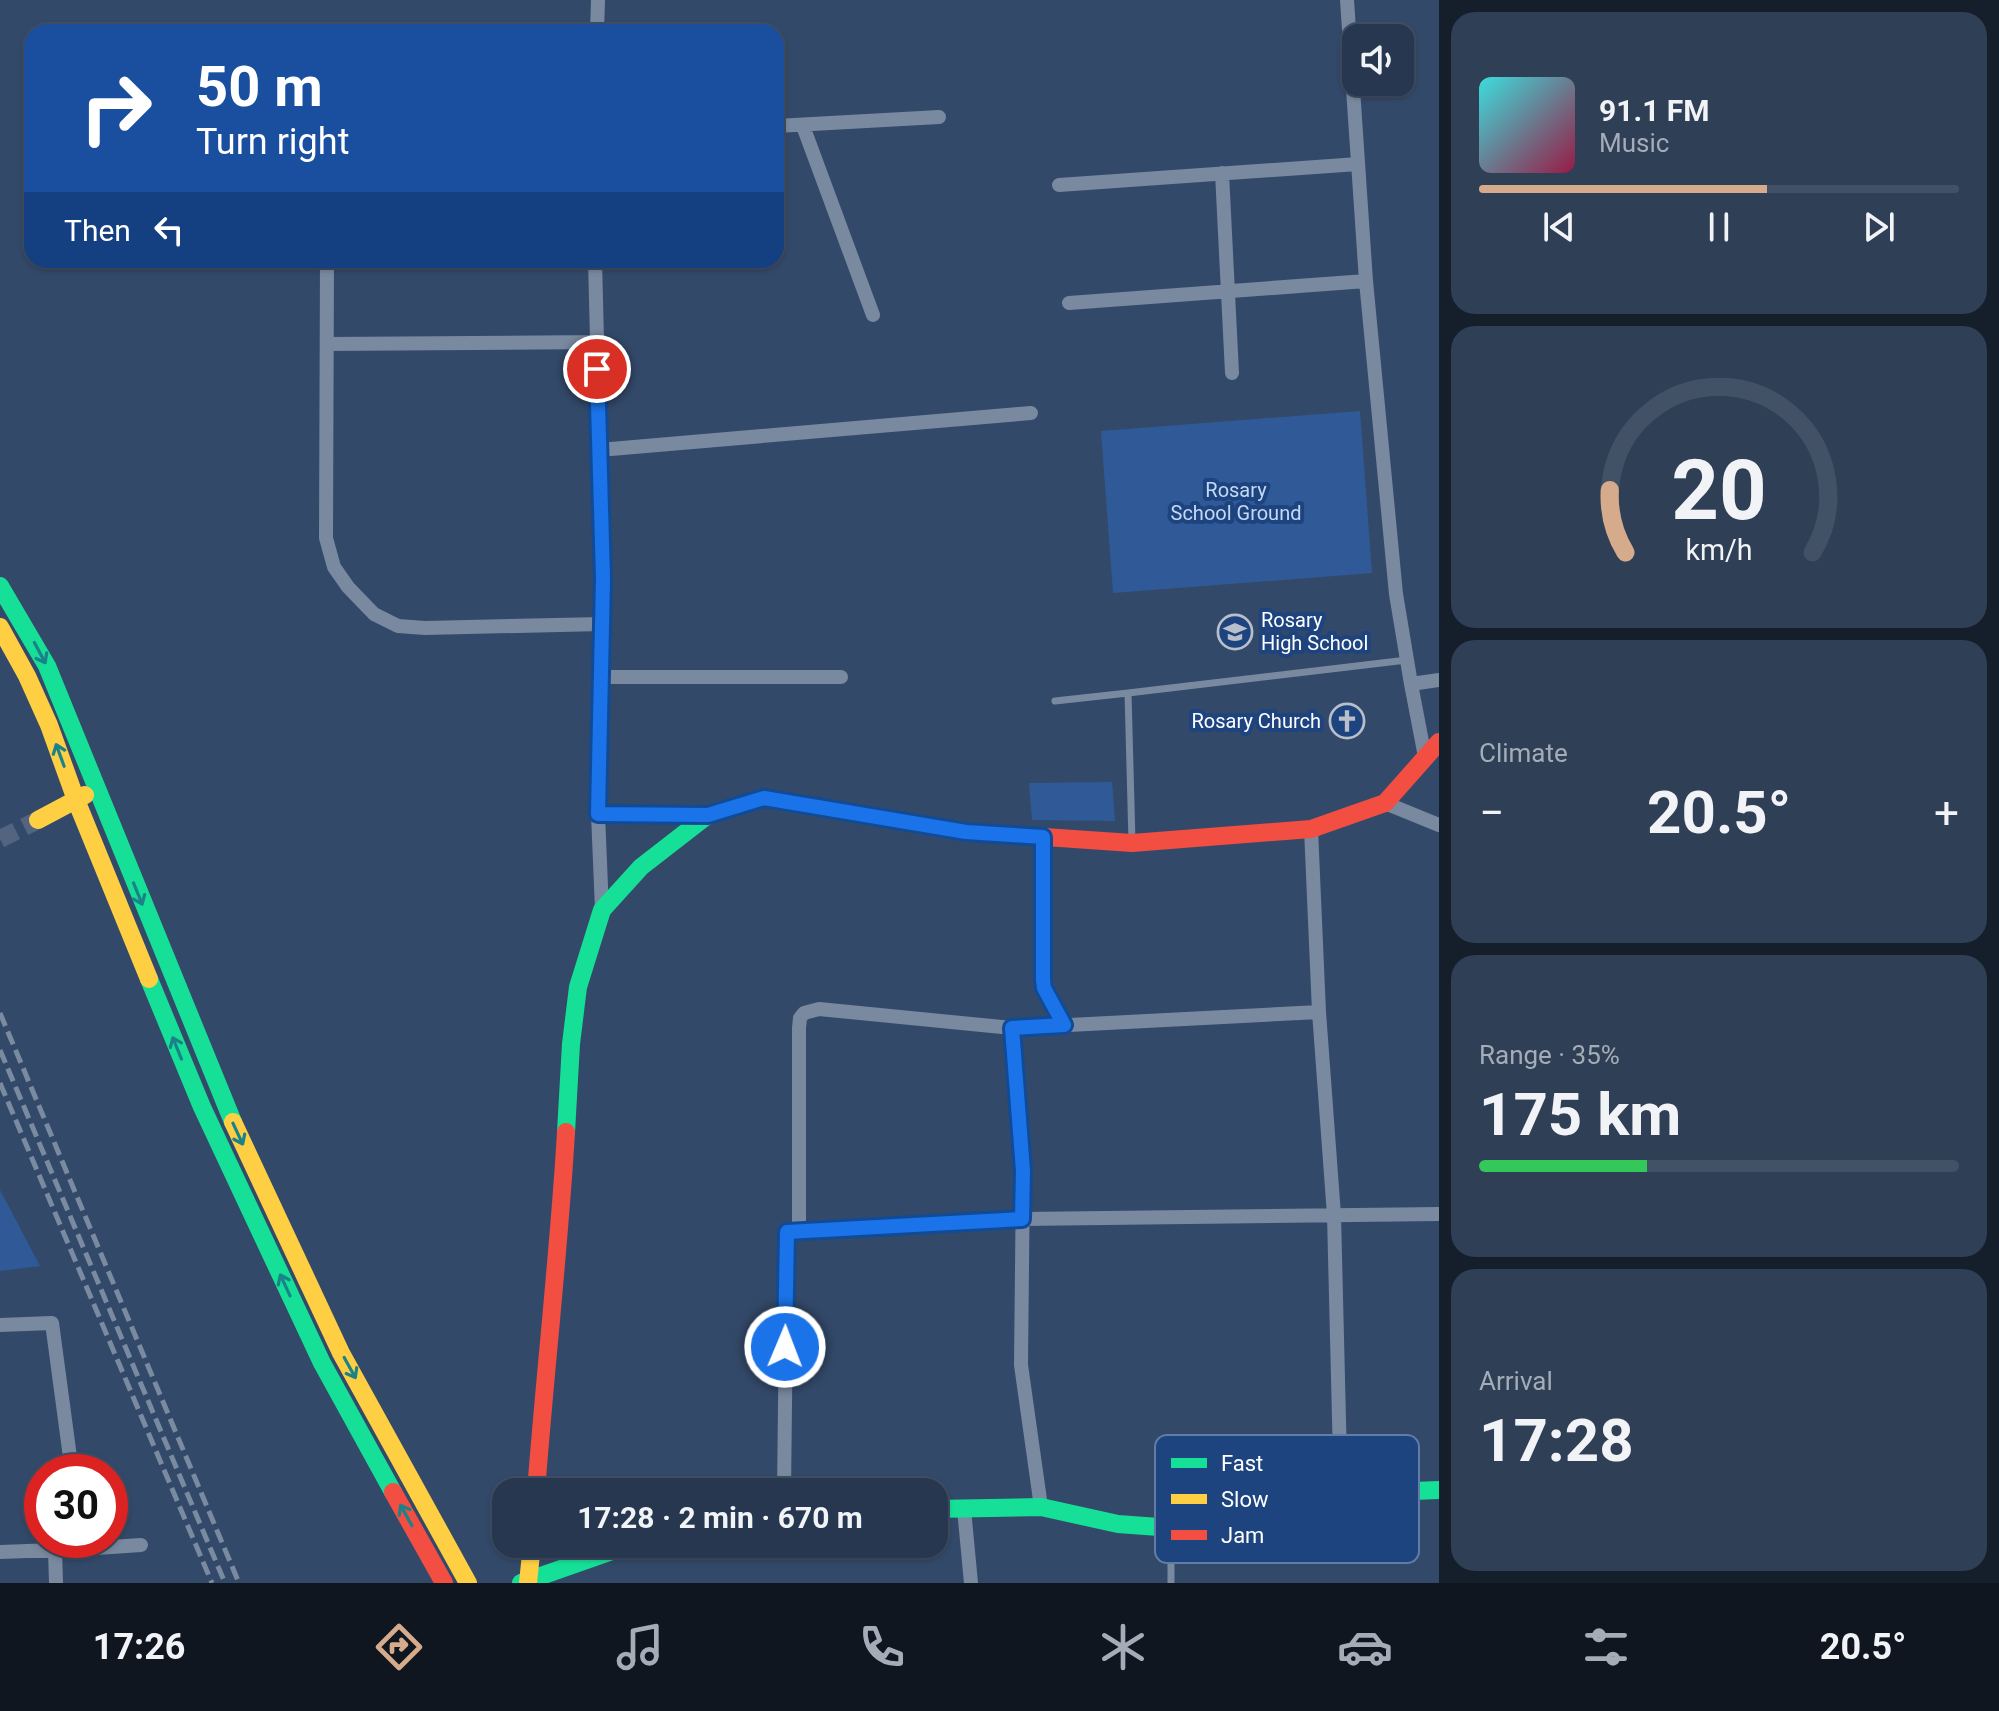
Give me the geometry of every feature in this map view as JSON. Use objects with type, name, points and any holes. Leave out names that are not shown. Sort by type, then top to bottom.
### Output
[{"type":"street","points":[[597,24],[598,0]]},
{"type":"street","points":[[1347,0],[1366,281],[1396,594],[1425,757]]},
{"type":"street","points":[[784,126],[939,117]]},
{"type":"street","points":[[803,126],[873,315]]},
{"type":"street","points":[[1059,185],[1358,164]]},
{"type":"street","points":[[1222,173],[1232,373]]},
{"type":"street","points":[[327,268],[326,538],[334,567],[348,587],[374,614],[398,626],[602,624]]},
{"type":"street","points":[[537,1478],[559,1244],[571,1044],[578,987],[602,910],[598,814],[602,624],[595,268]]},
{"type":"street","points":[[1069,303],[1366,281]]},
{"type":"street","points":[[327,344],[596,342]]},
{"type":"street","points":[[599,450],[1031,413]]},
{"type":"street","points":[[0,586],[47,666],[235,1127],[341,1353],[468,1583]]},
{"type":"street","points":[[0,627],[33,688],[215,1136],[322,1363],[444,1583]]},
{"type":"street","points":[[601,677],[841,677]]},
{"type":"street","points":[[1411,684],[1439,680]]},
{"type":"street","points":[[598,814],[708,815],[764,798],[966,832],[1132,843],[1311,829],[1385,803],[1439,742]]},
{"type":"street","points":[[38,820],[95,789]]},
{"type":"street","points":[[1385,803],[1439,825]]},
{"type":"street","points":[[602,910],[641,867],[708,815]]},
{"type":"street","points":[[1311,829],[1319,1012],[1334,1215],[1339,1435]]},
{"type":"street","points":[[1043,837],[1043,980],[1044,988],[1064,1025]]},
{"type":"street","points":[[799,1230],[799,1028],[804,1013],[819,1009],[1012,1028],[1319,1012]]},
{"type":"street","points":[[1012,1028],[1023,1171],[1021,1365],[1041,1507]]},
{"type":"street","points":[[784,1478],[787,1232],[1022,1219],[1439,1214]]},
{"type":"street","points":[[0,1325],[52,1323],[70,1454]]},
{"type":"street","points":[[1419,1491],[1439,1490]]},
{"type":"street","points":[[948,1509],[1041,1507],[1118,1524],[1155,1527]]},
{"type":"street","points":[[964,1509],[971,1583]]},
{"type":"street","points":[[128,1545],[141,1545]]},
{"type":"street","points":[[0,1552],[24,1551]]},
{"type":"street","points":[[55,1558],[56,1583]]},
{"type":"street","points":[[530,1558],[526,1582],[593,1558]]},
{"type":"lane","points":[[1055,701],[1407,660]]},
{"type":"lane","points":[[1128,693],[1132,843]]},
{"type":"green space","name":"Rosary School Ground","points":[[1360,411],[1372,573],[1113,593],[1101,431]]},
{"type":"green space","points":[[1112,782],[1115,821],[1032,820],[1029,783]]},
{"type":"green space","points":[[0,1190],[40,1266],[0,1271]]},
{"type":"tunnel","points":[[0,839],[38,820]]},
{"type":"railway","points":[[0,1013],[239,1583]]},
{"type":"railway","points":[[0,1050],[225,1583]]},
{"type":"railway","points":[[0,1083],[212,1583]]},
{"type":"traffic: fast","points":[[0,586],[47,666],[233,1122]]},
{"type":"traffic: fast","points":[[566,1132],[578,987],[602,910],[641,867],[708,815],[764,798],[958,831]]},
{"type":"traffic: fast","points":[[149,979],[202,1107],[322,1363],[393,1492]]},
{"type":"traffic: fast","points":[[1419,1491],[1439,1490]]},
{"type":"traffic: fast","points":[[948,1509],[1041,1507],[1118,1524],[1155,1527]]},
{"type":"traffic: fast","points":[[521,1583],[592,1558]]},
{"type":"traffic: slow","points":[[0,627],[49,725],[149,979]]},
{"type":"traffic: slow","points":[[38,820],[85,795]]},
{"type":"traffic: slow","points":[[233,1122],[341,1353],[468,1583]]},
{"type":"traffic: slow","points":[[528,1583],[531,1558]]},
{"type":"traffic: jam","points":[[958,831],[1132,843],[1311,829],[1385,803],[1439,742]]},
{"type":"traffic: jam","points":[[537,1478],[566,1132]]},
{"type":"traffic: jam","points":[[393,1492],[444,1583]]},
{"type":"place","name":"Rosary High School","points":[[1235,632]]},
{"type":"place","name":"Rosary Church","points":[[1347,721]]},
{"type":"route","points":[[597,369],[603,578],[598,814],[708,815],[764,798],[966,832],[1043,837],[1043,980],[1044,988],[1064,1025],[1012,1028],[1023,1171],[1022,1219],[787,1232],[785,1347]]}]
